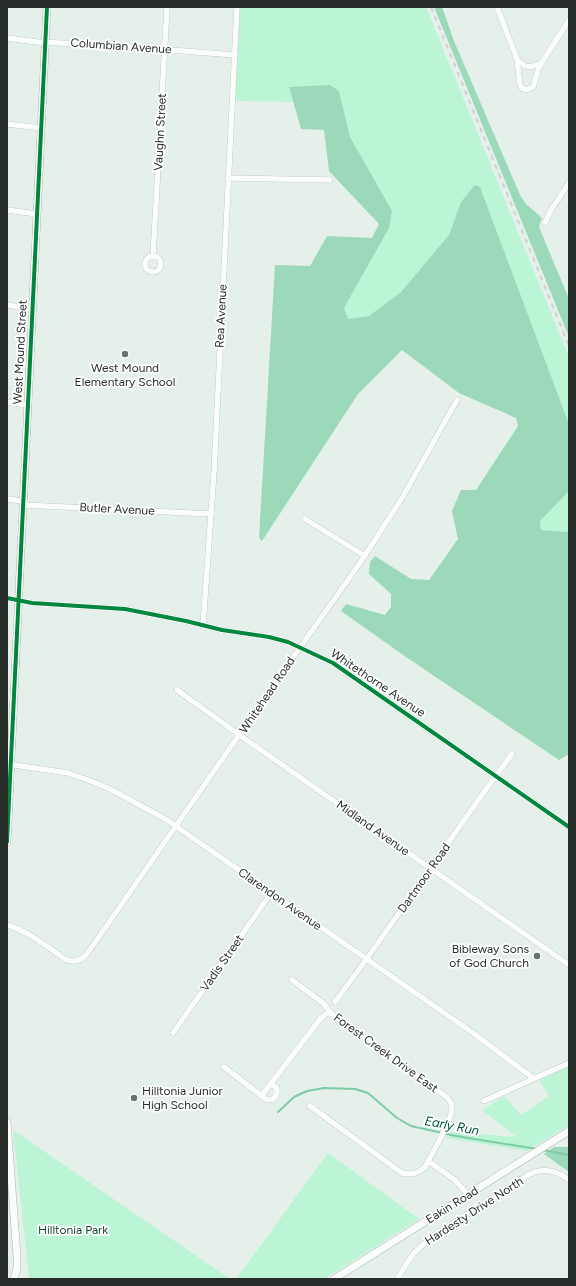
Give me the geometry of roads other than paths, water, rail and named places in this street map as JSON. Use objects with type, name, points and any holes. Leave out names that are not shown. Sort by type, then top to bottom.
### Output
[{"type":"street","name":"West Mound Street","points":[[7,842],[9,765],[47,7]]},
{"type":"street","name":"Vaughn Street","points":[[153,256],[167,7]]},
{"type":"street","name":"Rea Avenue","points":[[203,625],[211,514],[237,7]]},
{"type":"street","points":[[497,7],[517,59],[520,85],[526,90],[533,88],[541,63],[569,20]]},
{"type":"street","name":"Columbian Avenue","points":[[7,38],[45,43],[164,49],[235,55]]},
{"type":"street","points":[[517,59],[523,66],[532,67],[541,63]]},
{"type":"street","points":[[7,124],[41,128]]},
{"type":"street","points":[[228,178],[330,180]]},
{"type":"street","points":[[545,223],[551,210],[569,183]]},
{"type":"street","points":[[7,210],[37,214]]},
{"type":"street","points":[[7,305],[32,309]]},
{"type":"street","name":"Whitehead Road","points":[[7,925],[13,926],[31,936],[65,960],[76,962],[83,959],[365,556],[402,498],[456,400]]},
{"type":"street","points":[[7,402],[28,405]]},
{"type":"street","name":"Butler Avenue","points":[[7,499],[23,503],[211,514]]},
{"type":"street","points":[[305,519],[365,556]]},
{"type":"street","name":"Whitethorne Avenue","points":[[7,598],[32,603],[125,609],[222,630],[269,637],[300,647],[333,663],[569,827]]},
{"type":"street","name":"Midland Avenue","points":[[177,690],[569,964]]},
{"type":"street","name":"Dartmoor Road","points":[[335,1002],[512,754]]},
{"type":"street","name":"Clarendon Avenue","points":[[9,765],[68,773],[88,780],[110,789],[176,826],[366,960],[473,1033],[533,1078]]},
{"type":"street","name":"Vadis Street","points":[[173,1033],[271,893]]},
{"type":"street","name":"Forest Creek Drive East","points":[[292,980],[323,1003],[331,1013],[450,1100],[452,1108],[449,1120],[428,1161]]},
{"type":"street","points":[[262,1095],[320,1018],[327,1013],[331,1013]]},
{"type":"street","points":[[484,1101],[569,1063]]},
{"type":"street","points":[[224,1067],[267,1100],[276,1097],[277,1094],[277,1088],[271,1084]]},
{"type":"street","points":[[310,1106],[402,1173],[411,1175],[419,1172],[425,1167],[428,1161],[455,1180],[468,1195]]},
{"type":"street","points":[[7,1122],[17,1256],[17,1268],[14,1279]]},
{"type":"street","name":"Eakin Road","points":[[334,1279],[569,1131]]},
{"type":"street","name":"Hardesty Drive North","points":[[396,1279],[413,1254],[429,1239],[528,1175],[542,1170],[550,1170],[569,1180]]},
{"type":"waterway","name":"Early Run","points":[[278,1112],[294,1097],[307,1091],[324,1088],[355,1089],[368,1093],[397,1118],[411,1126],[456,1136],[537,1149]]},
{"type":"waterway","name":"Early Run","points":[[543,1150],[569,1155]]},
{"type":"railway","points":[[431,7],[569,346]]},
{"type":"place","name":"West Mound Elementary School","points":[[125,354]]},
{"type":"place","name":"Bibleway Sons of God Church","points":[[537,956]]},
{"type":"place","name":"Hilltonia Junior High School","points":[[134,1098]]},
{"type":"park label","name":"Hilltonia Park","points":[[73,1230]]}]
